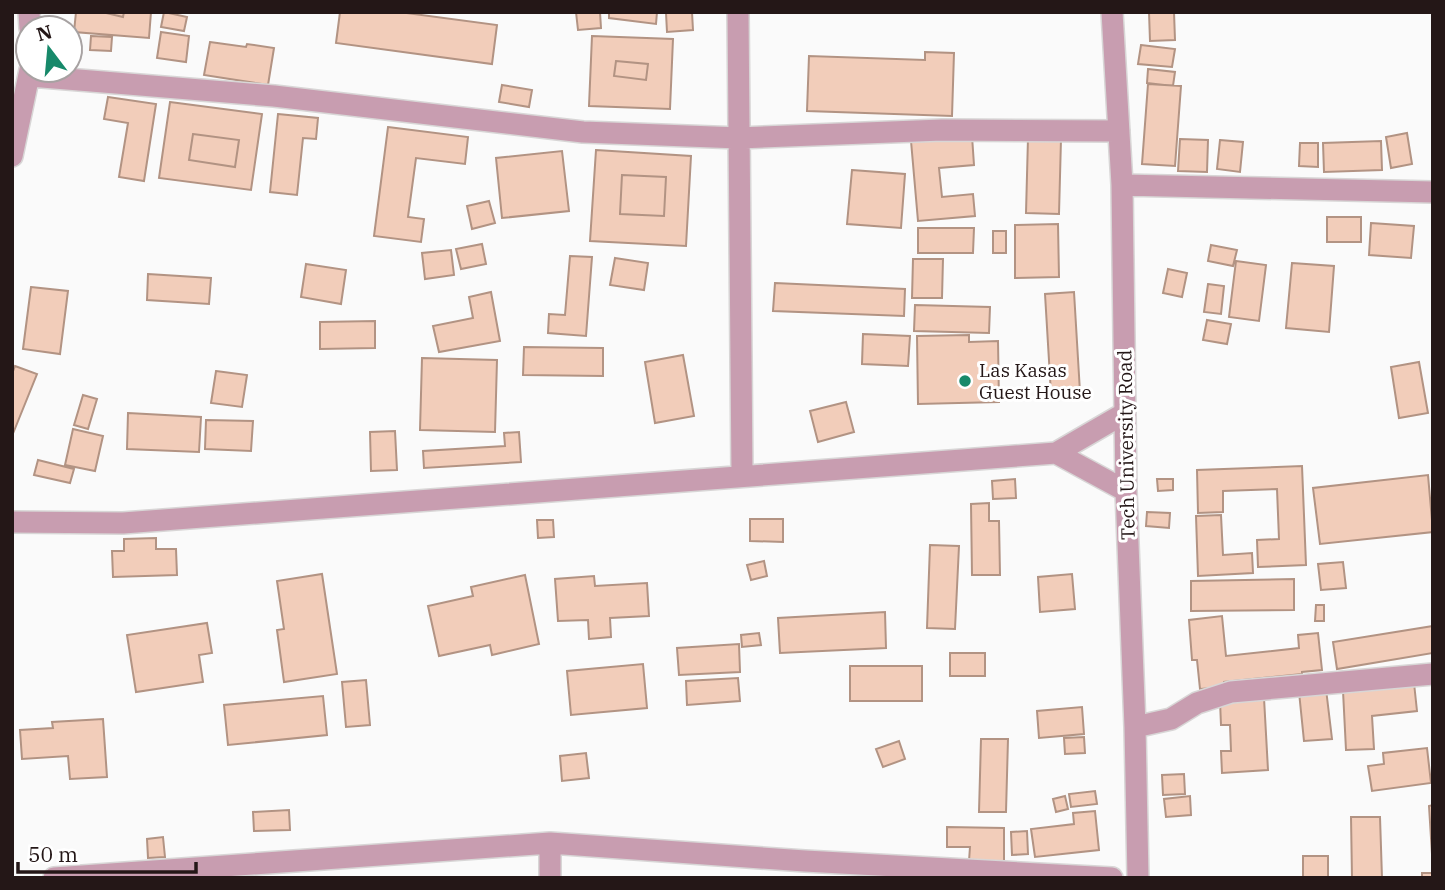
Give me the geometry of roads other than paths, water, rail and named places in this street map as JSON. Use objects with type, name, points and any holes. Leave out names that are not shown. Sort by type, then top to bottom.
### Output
[{"type":"street","points":[[738,12],[742,475]]},
{"type":"street","name":"Tech University Road","points":[[1112,12],[1122,184],[1126,491],[1138,878]]},
{"type":"street","points":[[84,78],[274,96],[583,132],[739,138],[942,130],[1119,131]]},
{"type":"street","points":[[12,156],[28,84]]},
{"type":"street","points":[[1122,184],[1433,192]]},
{"type":"street","points":[[12,522],[123,523],[1056,453],[1125,413]]},
{"type":"street","points":[[1056,453],[1126,491]]},
{"type":"street","points":[[1135,726],[1171,719],[1197,703],[1231,692],[1433,674]]},
{"type":"street","points":[[63,877],[550,843],[805,861],[1112,878]]},
{"type":"street","points":[[550,843],[550,878]]},
{"type":"place","name":"Las Kasas Guest House","points":[[965,381]]}]
